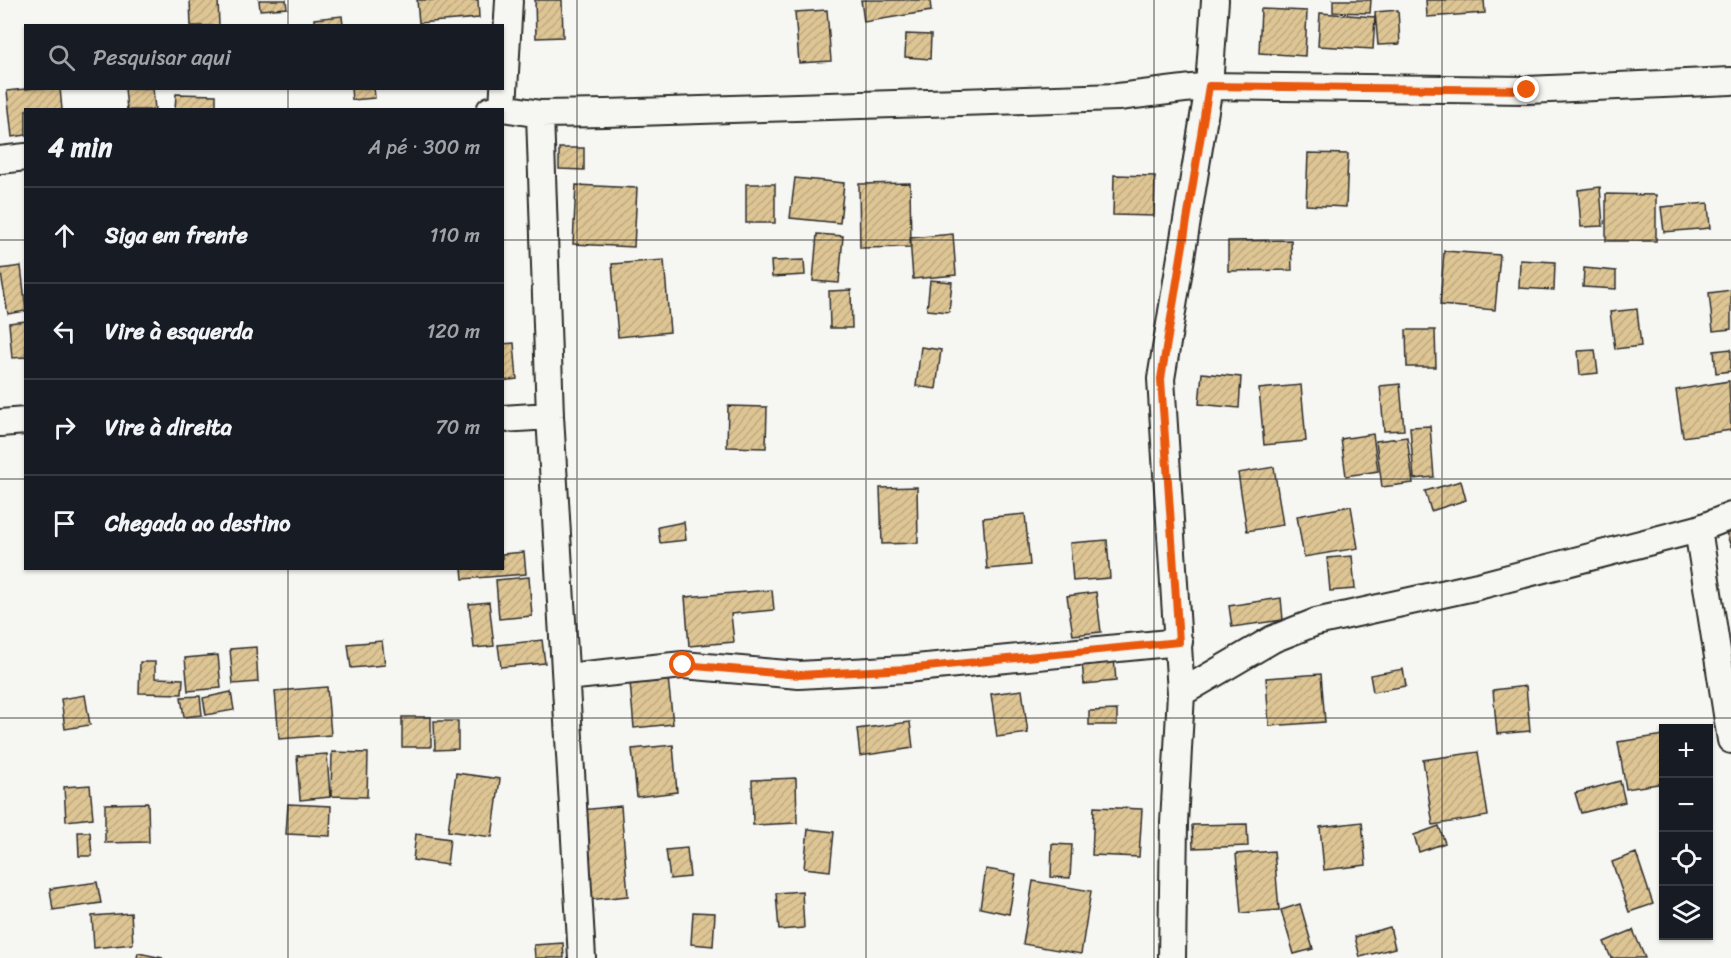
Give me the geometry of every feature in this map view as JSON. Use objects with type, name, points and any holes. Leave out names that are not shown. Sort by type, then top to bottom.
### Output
[{"type":"street","points":[[504,42],[509,0]]},
{"type":"street","points":[[1172,958],[1174,823],[1181,693],[1161,379],[1209,86],[1215,0]]},
{"type":"street","points":[[504,110],[540,114],[1118,97],[1209,86],[1527,90],[1731,81]]},
{"type":"street","points":[[496,108],[498,90]]},
{"type":"street","points":[[540,114],[549,416],[582,958]]},
{"type":"street","points":[[0,160],[24,157]]},
{"type":"street","points":[[504,420],[549,416]]},
{"type":"street","points":[[0,423],[24,421]]},
{"type":"street","points":[[1181,693],[1273,639],[1316,622],[1478,586],[1698,529],[1731,516]]},
{"type":"street","points":[[1698,529],[1731,740]]},
{"type":"street","points":[[566,677],[683,665],[800,675],[906,669],[1179,642]]},
{"type":"building","points":[[190,0],[218,0],[219,24],[191,24]]},
{"type":"building","points":[[259,0],[286,0],[287,8],[260,10]]},
{"type":"building","points":[[417,0],[478,0],[479,18],[419,23]]},
{"type":"building","points":[[535,0],[562,0],[563,37],[536,38]]},
{"type":"building","points":[[861,0],[930,0],[931,11],[864,22]]},
{"type":"building","points":[[1333,0],[1371,0],[1370,13],[1333,12]]},
{"type":"building","points":[[1426,0],[1484,0],[1485,13],[1427,17]]},
{"type":"building","points":[[1261,9],[1307,11],[1305,56],[1259,53]]},
{"type":"building","points":[[827,10],[831,61],[799,63],[795,12]]},
{"type":"building","points":[[1398,10],[1400,44],[1378,45],[1375,12]]},
{"type":"building","points":[[1320,13],[1375,17],[1373,49],[1318,46]]},
{"type":"building","points":[[342,16],[343,24],[314,24],[314,19]]},
{"type":"building","points":[[906,34],[931,35],[930,59],[905,57]]},
{"type":"building","points":[[60,90],[62,108],[24,108],[24,135],[12,137],[7,91]]},
{"type":"building","points":[[125,90],[153,90],[155,108],[127,108]]},
{"type":"building","points":[[351,90],[374,90],[375,98],[352,100]]},
{"type":"building","points":[[176,94],[216,95],[216,108],[175,108]]},
{"type":"building","points":[[559,148],[584,148],[584,170],[559,169]]},
{"type":"building","points":[[1308,153],[1348,154],[1346,207],[1306,205]]},
{"type":"building","points":[[1114,175],[1155,176],[1154,216],[1113,215]]},
{"type":"building","points":[[795,178],[844,183],[840,223],[790,218]]},
{"type":"building","points":[[910,183],[911,247],[860,248],[859,184]]},
{"type":"building","points":[[746,184],[775,184],[775,223],[746,223]]},
{"type":"building","points":[[576,185],[637,188],[634,247],[573,244]]},
{"type":"building","points":[[1600,187],[1603,226],[1581,227],[1578,190]]},
{"type":"building","points":[[1606,194],[1656,195],[1656,241],[1606,241]]},
{"type":"building","points":[[1708,203],[1710,228],[1664,232],[1661,207]]},
{"type":"building","points":[[817,234],[843,236],[839,283],[813,281]]},
{"type":"building","points":[[953,234],[956,275],[913,279],[910,238]]},
{"type":"building","points":[[1291,240],[1292,270],[1228,271],[1228,241]]},
{"type":"building","points":[[1444,251],[1500,255],[1495,310],[1440,305]]},
{"type":"building","points":[[664,260],[670,332],[618,337],[612,264]]},
{"type":"building","points":[[804,260],[805,275],[772,277],[771,261]]},
{"type":"building","points":[[1520,260],[1555,262],[1554,290],[1519,288]]},
{"type":"building","points":[[21,266],[24,311],[8,314],[0,269]]},
{"type":"building","points":[[1584,268],[1616,271],[1616,289],[1583,287]]},
{"type":"building","points":[[930,280],[952,282],[949,312],[927,310]]},
{"type":"building","points":[[851,290],[852,328],[830,328],[829,291]]},
{"type":"building","points":[[1731,290],[1731,329],[1713,331],[1709,293]]},
{"type":"building","points":[[1637,309],[1641,346],[1615,349],[1610,312]]},
{"type":"building","points":[[24,321],[24,357],[12,358],[9,323]]},
{"type":"building","points":[[1406,330],[1435,330],[1436,367],[1407,367]]},
{"type":"building","points":[[514,343],[517,379],[504,381],[504,344]]},
{"type":"building","points":[[921,347],[941,350],[936,389],[916,386]]},
{"type":"building","points":[[1731,349],[1731,371],[1716,373],[1714,351]]},
{"type":"building","points":[[1595,350],[1598,373],[1580,375],[1578,351]]},
{"type":"building","points":[[1202,373],[1241,377],[1239,408],[1199,404]]},
{"type":"building","points":[[1729,381],[1731,430],[1683,437],[1676,390]]},
{"type":"building","points":[[1400,384],[1404,430],[1384,431],[1380,386]]},
{"type":"building","points":[[1301,385],[1306,441],[1264,445],[1259,389]]},
{"type":"building","points":[[728,406],[767,407],[766,448],[727,447]]},
{"type":"building","points":[[1430,426],[1434,477],[1414,479],[1410,427]]},
{"type":"building","points":[[1373,434],[1378,471],[1346,476],[1341,439]]},
{"type":"building","points":[[1407,437],[1413,483],[1382,487],[1376,441]]},
{"type":"building","points":[[1274,467],[1283,525],[1247,531],[1238,473]]},
{"type":"building","points":[[1461,481],[1466,500],[1431,511],[1425,491]]},
{"type":"building","points":[[917,487],[918,543],[882,544],[880,488]]},
{"type":"building","points":[[1351,506],[1358,548],[1304,557],[1297,516]]},
{"type":"building","points":[[1025,514],[1030,565],[987,569],[983,518]]},
{"type":"building","points":[[684,522],[686,540],[660,543],[658,527]]},
{"type":"building","points":[[1731,524],[1731,547],[1724,526]]},
{"type":"building","points":[[1107,540],[1110,578],[1073,581],[1070,543]]},
{"type":"building","points":[[524,552],[526,574],[463,579],[462,570],[504,570],[504,554]]},
{"type":"building","points":[[1352,556],[1355,589],[1330,591],[1327,558]]},
{"type":"building","points":[[529,577],[532,616],[499,619],[496,580]]},
{"type":"building","points":[[772,590],[774,610],[731,614],[734,642],[689,646],[685,597]]},
{"type":"building","points":[[1096,592],[1101,632],[1073,635],[1067,596]]},
{"type":"building","points":[[1281,598],[1283,620],[1232,627],[1229,606]]},
{"type":"building","points":[[489,602],[494,646],[474,648],[469,604]]},
{"type":"building","points":[[542,640],[545,663],[501,667],[498,645]]},
{"type":"building","points":[[382,641],[385,665],[351,668],[348,644]]},
{"type":"building","points":[[256,647],[258,682],[233,684],[230,649]]},
{"type":"building","points":[[218,655],[221,688],[188,691],[185,658]]},
{"type":"building","points":[[1114,658],[1116,681],[1084,684],[1082,661]]},
{"type":"building","points":[[140,662],[155,662],[155,678],[183,679],[182,694],[139,693]]},
{"type":"building","points":[[1403,669],[1406,686],[1373,692],[1370,675]]},
{"type":"building","points":[[1321,674],[1325,722],[1269,726],[1266,678]]},
{"type":"building","points":[[668,678],[673,724],[634,728],[630,682]]},
{"type":"building","points":[[1526,686],[1530,731],[1497,734],[1493,690]]},
{"type":"building","points":[[327,687],[331,735],[279,739],[275,691]]},
{"type":"building","points":[[1022,690],[1028,733],[997,737],[991,694]]},
{"type":"building","points":[[231,692],[234,710],[206,715],[203,698]]},
{"type":"building","points":[[85,695],[90,725],[65,729],[61,699]]},
{"type":"building","points":[[200,696],[202,715],[184,717],[181,697]]},
{"type":"building","points":[[1117,710],[1117,725],[1089,725],[1089,711]]},
{"type":"building","points":[[402,717],[431,717],[431,747],[402,747]]},
{"type":"building","points":[[434,721],[458,721],[458,749],[435,750]]},
{"type":"building","points":[[910,722],[913,748],[860,756],[857,729]]},
{"type":"building","points":[[1659,736],[1659,784],[1626,789],[1618,742]]},
{"type":"building","points":[[673,745],[677,792],[637,797],[632,749]]},
{"type":"building","points":[[332,752],[368,753],[367,797],[331,796]]},
{"type":"building","points":[[1478,752],[1488,816],[1433,825],[1423,760]]},
{"type":"building","points":[[327,754],[330,797],[300,800],[297,756]]},
{"type":"building","points":[[456,773],[500,779],[492,837],[448,831]]},
{"type":"building","points":[[796,778],[797,823],[753,825],[752,780]]},
{"type":"building","points":[[1620,781],[1625,802],[1581,813],[1575,793]]},
{"type":"building","points":[[90,785],[93,818],[66,821],[64,787]]},
{"type":"building","points":[[148,803],[149,842],[105,843],[105,804]]},
{"type":"building","points":[[288,804],[331,806],[330,836],[286,834]]},
{"type":"building","points":[[621,806],[628,896],[588,900],[581,810]]},
{"type":"building","points":[[1094,807],[1142,809],[1139,857],[1092,855]]},
{"type":"building","points":[[1362,822],[1366,865],[1324,870],[1320,827]]},
{"type":"building","points":[[1247,824],[1248,846],[1193,848],[1192,825]]},
{"type":"building","points":[[1439,826],[1445,843],[1419,852],[1414,835]]},
{"type":"building","points":[[808,829],[834,832],[830,871],[804,868]]},
{"type":"building","points":[[78,832],[90,832],[92,856],[79,856]]},
{"type":"building","points":[[416,834],[450,839],[447,865],[413,860]]},
{"type":"building","points":[[1052,844],[1072,845],[1070,878],[1051,877]]},
{"type":"building","points":[[687,848],[690,877],[670,879],[666,850]]},
{"type":"building","points":[[1274,851],[1279,910],[1241,913],[1236,854]]},
{"type":"building","points":[[1636,853],[1653,904],[1629,912],[1612,862]]},
{"type":"building","points":[[986,869],[1016,874],[1009,914],[980,908]]},
{"type":"building","points":[[1033,881],[1091,891],[1081,954],[1023,944]]},
{"type":"building","points":[[97,882],[101,903],[53,910],[50,889]]},
{"type":"building","points":[[802,891],[804,928],[779,930],[776,893]]},
{"type":"building","points":[[1300,904],[1313,949],[1294,954],[1281,910]]},
{"type":"building","points":[[693,912],[715,913],[713,946],[691,944]]},
{"type":"building","points":[[131,913],[133,944],[94,948],[92,916]]},
{"type":"building","points":[[1390,927],[1395,948],[1360,957],[1355,937]]},
{"type":"building","points":[[1633,930],[1645,958],[1611,958],[1604,942]]},
{"type":"building","points":[[563,943],[564,958],[535,958],[534,945]]},
{"type":"building","points":[[138,953],[163,958],[137,958]]},
{"type":"route","points":[[683,665],[800,675],[906,669],[1179,642],[1162,426],[1161,379],[1167,330],[1209,86],[1527,90]]}]
